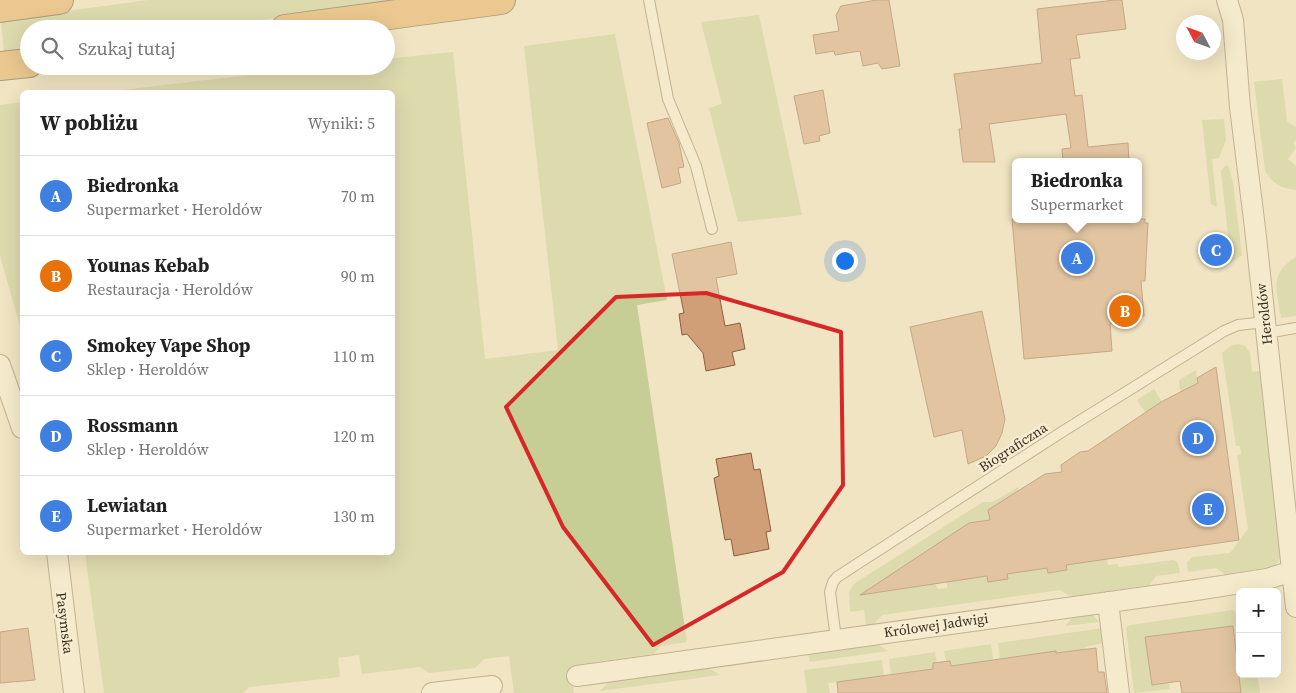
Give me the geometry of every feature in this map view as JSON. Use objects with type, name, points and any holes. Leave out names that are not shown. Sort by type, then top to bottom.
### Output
[{"type":"highway","points":[[0,8],[59,0]]},
{"type":"highway","points":[[351,20],[501,0]]},
{"type":"highway","points":[[0,66],[20,64]]},
{"type":"street","name":"Heroldów","points":[[1227,0],[1233,20],[1240,107],[1295,570],[1296,607]]},
{"type":"street","name":"Heroldów","points":[[1233,20],[1240,0]]},
{"type":"street","points":[[0,365],[20,422]]},
{"type":"street","name":"Pasymska","points":[[56,555],[74,693]]},
{"type":"street","name":"Królowej Jadwigi","points":[[577,676],[1268,579],[1295,570]]},
{"type":"street","points":[[1108,602],[1119,693]]},
{"type":"street","points":[[432,693],[492,686]]},
{"type":"lane","points":[[649,0],[668,99],[696,166],[712,229]]},
{"type":"lane","name":"Biograficzna","points":[[836,639],[830,592],[833,582],[837,577],[1065,430],[1224,331],[1238,325],[1296,328]]},
{"type":"highlighted area","points":[[706,293],[841,332],[843,485],[783,572],[653,645],[563,527],[506,407],[616,297]]},
{"type":"green space","points":[[148,0],[410,0],[261,20],[20,20],[20,52],[4,54],[1,20]]},
{"type":"green space","points":[[759,15],[802,215],[738,222],[709,108],[722,104],[701,22]]},
{"type":"green space","points":[[615,34],[667,300],[637,305],[687,642],[661,646],[654,654],[594,662],[594,665],[571,677],[574,693],[514,693],[509,656],[484,659],[475,668],[429,673],[420,667],[362,674],[359,655],[338,658],[340,677],[249,687],[243,693],[104,693],[85,555],[395,555],[395,90],[121,90],[250,75],[395,75],[395,58],[453,52],[485,359],[558,350],[524,46]]},
{"type":"green space","points":[[1282,79],[1287,121],[1296,127],[1296,140],[1293,143],[1296,148],[1288,159],[1296,166],[1296,190],[1277,184],[1265,170],[1254,82]]},
{"type":"green space","points":[[20,102],[20,326],[0,256],[0,105]]},
{"type":"green space","points":[[1224,119],[1226,140],[1219,158],[1212,159],[1217,207],[1211,204],[1202,120]]},
{"type":"green space","points":[[1228,165],[1233,182],[1242,255],[1231,263],[1221,171]]},
{"type":"green space","points":[[1296,257],[1296,316],[1281,318],[1276,284],[1281,270]]},
{"type":"green space","points":[[1232,345],[1245,346],[1250,353],[1252,372],[1261,371],[1281,556],[1272,568],[1226,575],[1216,568],[1188,572],[1187,562],[1192,557],[1230,553],[1248,529],[1237,455],[1241,454],[1240,446],[1236,446],[1222,353]]},
{"type":"green space","points":[[1196,370],[1198,390],[1180,392],[1179,380]]},
{"type":"green space","points":[[1154,389],[1162,402],[1162,438],[1137,400]]},
{"type":"green space","points":[[1018,487],[1020,498],[988,510],[990,520],[944,545],[931,547],[932,553],[886,578],[887,591],[935,584],[938,589],[947,588],[947,582],[987,576],[988,582],[1007,579],[1007,574],[1047,568],[1048,573],[1067,570],[1066,565],[1107,559],[1108,565],[1118,564],[1118,567],[1174,560],[1178,563],[1180,573],[1156,576],[1150,585],[1071,597],[1060,590],[882,615],[874,624],[866,625],[864,610],[851,612],[849,592],[855,583],[983,502],[993,502]]},
{"type":"green space","points":[[1233,610],[1236,612],[1236,651],[1233,626],[1146,638],[1152,685],[1169,683],[1170,689],[1134,693],[1126,628],[1130,625]]},
{"type":"green space","points":[[1093,615],[1099,622],[1065,626],[1073,617]]},
{"type":"green space","points":[[1103,628],[1104,643],[1085,647],[1087,667],[1056,653],[1056,651],[1000,659],[998,643]]},
{"type":"green space","points":[[877,644],[888,651],[810,662],[808,654]]},
{"type":"green space","points":[[991,644],[993,659],[991,660],[951,666],[950,661],[946,662],[944,651]]},
{"type":"green space","points":[[935,652],[937,663],[933,663],[933,669],[891,674],[889,659]]},
{"type":"green space","points":[[882,660],[884,676],[828,683],[830,693],[807,693],[804,670]]},
{"type":"green space","points":[[709,668],[720,675],[600,691],[610,681]]},
{"type":"green space","points":[[1239,678],[1258,678],[1260,693],[1241,693]]},
{"type":"building","points":[[889,0],[900,66],[882,69],[878,63],[863,66],[860,51],[835,55],[834,51],[816,54],[813,35],[839,31],[836,15],[841,6]]},
{"type":"building","points":[[1122,0],[1126,29],[1076,35],[1080,58],[1070,59],[1075,96],[1082,95],[1088,147],[1128,143],[1129,158],[1063,158],[1062,149],[1071,148],[1066,114],[989,124],[995,162],[963,162],[959,129],[962,129],[954,74],[1042,63],[1037,9]]},
{"type":"building","points":[[823,90],[830,133],[819,136],[820,141],[804,144],[794,96]]},
{"type":"building","points":[[668,118],[679,143],[684,167],[678,168],[681,183],[662,188],[647,123]]},
{"type":"building","points":[[1142,219],[1145,219],[1145,223],[1148,223],[1145,281],[1141,281],[1144,316],[1133,316],[1133,322],[1110,324],[1112,351],[1024,359],[1012,223],[1142,223]]},
{"type":"building","points":[[731,242],[737,274],[716,278],[725,326],[740,323],[745,349],[732,352],[735,365],[706,371],[703,353],[687,334],[682,335],[679,314],[684,313],[672,254]]},
{"type":"building","points":[[982,311],[1005,419],[1002,433],[996,446],[986,456],[968,464],[962,430],[934,437],[910,327]]},
{"type":"building","points":[[1216,367],[1239,540],[1066,565],[1067,570],[1048,573],[1047,568],[1007,574],[1008,579],[988,582],[987,576],[860,595],[969,523],[990,520],[988,510],[1045,474],[1062,472],[1061,465],[1080,452],[1088,451],[1161,402],[1198,383],[1197,378]]},
{"type":"building","points":[[751,453],[754,470],[760,469],[771,531],[766,532],[769,549],[734,556],[731,539],[725,540],[714,478],[719,476],[716,459]]},
{"type":"building","points":[[1233,626],[1236,651],[1236,678],[1239,678],[1241,693],[1182,693],[1180,681],[1152,685],[1145,637]]},
{"type":"building","points":[[28,628],[35,680],[0,683],[0,632]]},
{"type":"building","points":[[1096,648],[1098,672],[1104,672],[1107,693],[838,693],[837,682],[933,669],[933,663],[950,661],[951,666],[1056,651],[1056,653]]},
{"type":"place","name":"Smokey Vape Shop","points":[[1216,250]]},
{"type":"place","name":"Biedronka","points":[[1077,258]]},
{"type":"place","name":"Younas Kebab","points":[[1125,311]]},
{"type":"place","name":"Rossmann","points":[[1198,438]]},
{"type":"place","name":"Lewiatan","points":[[1208,509]]}]
